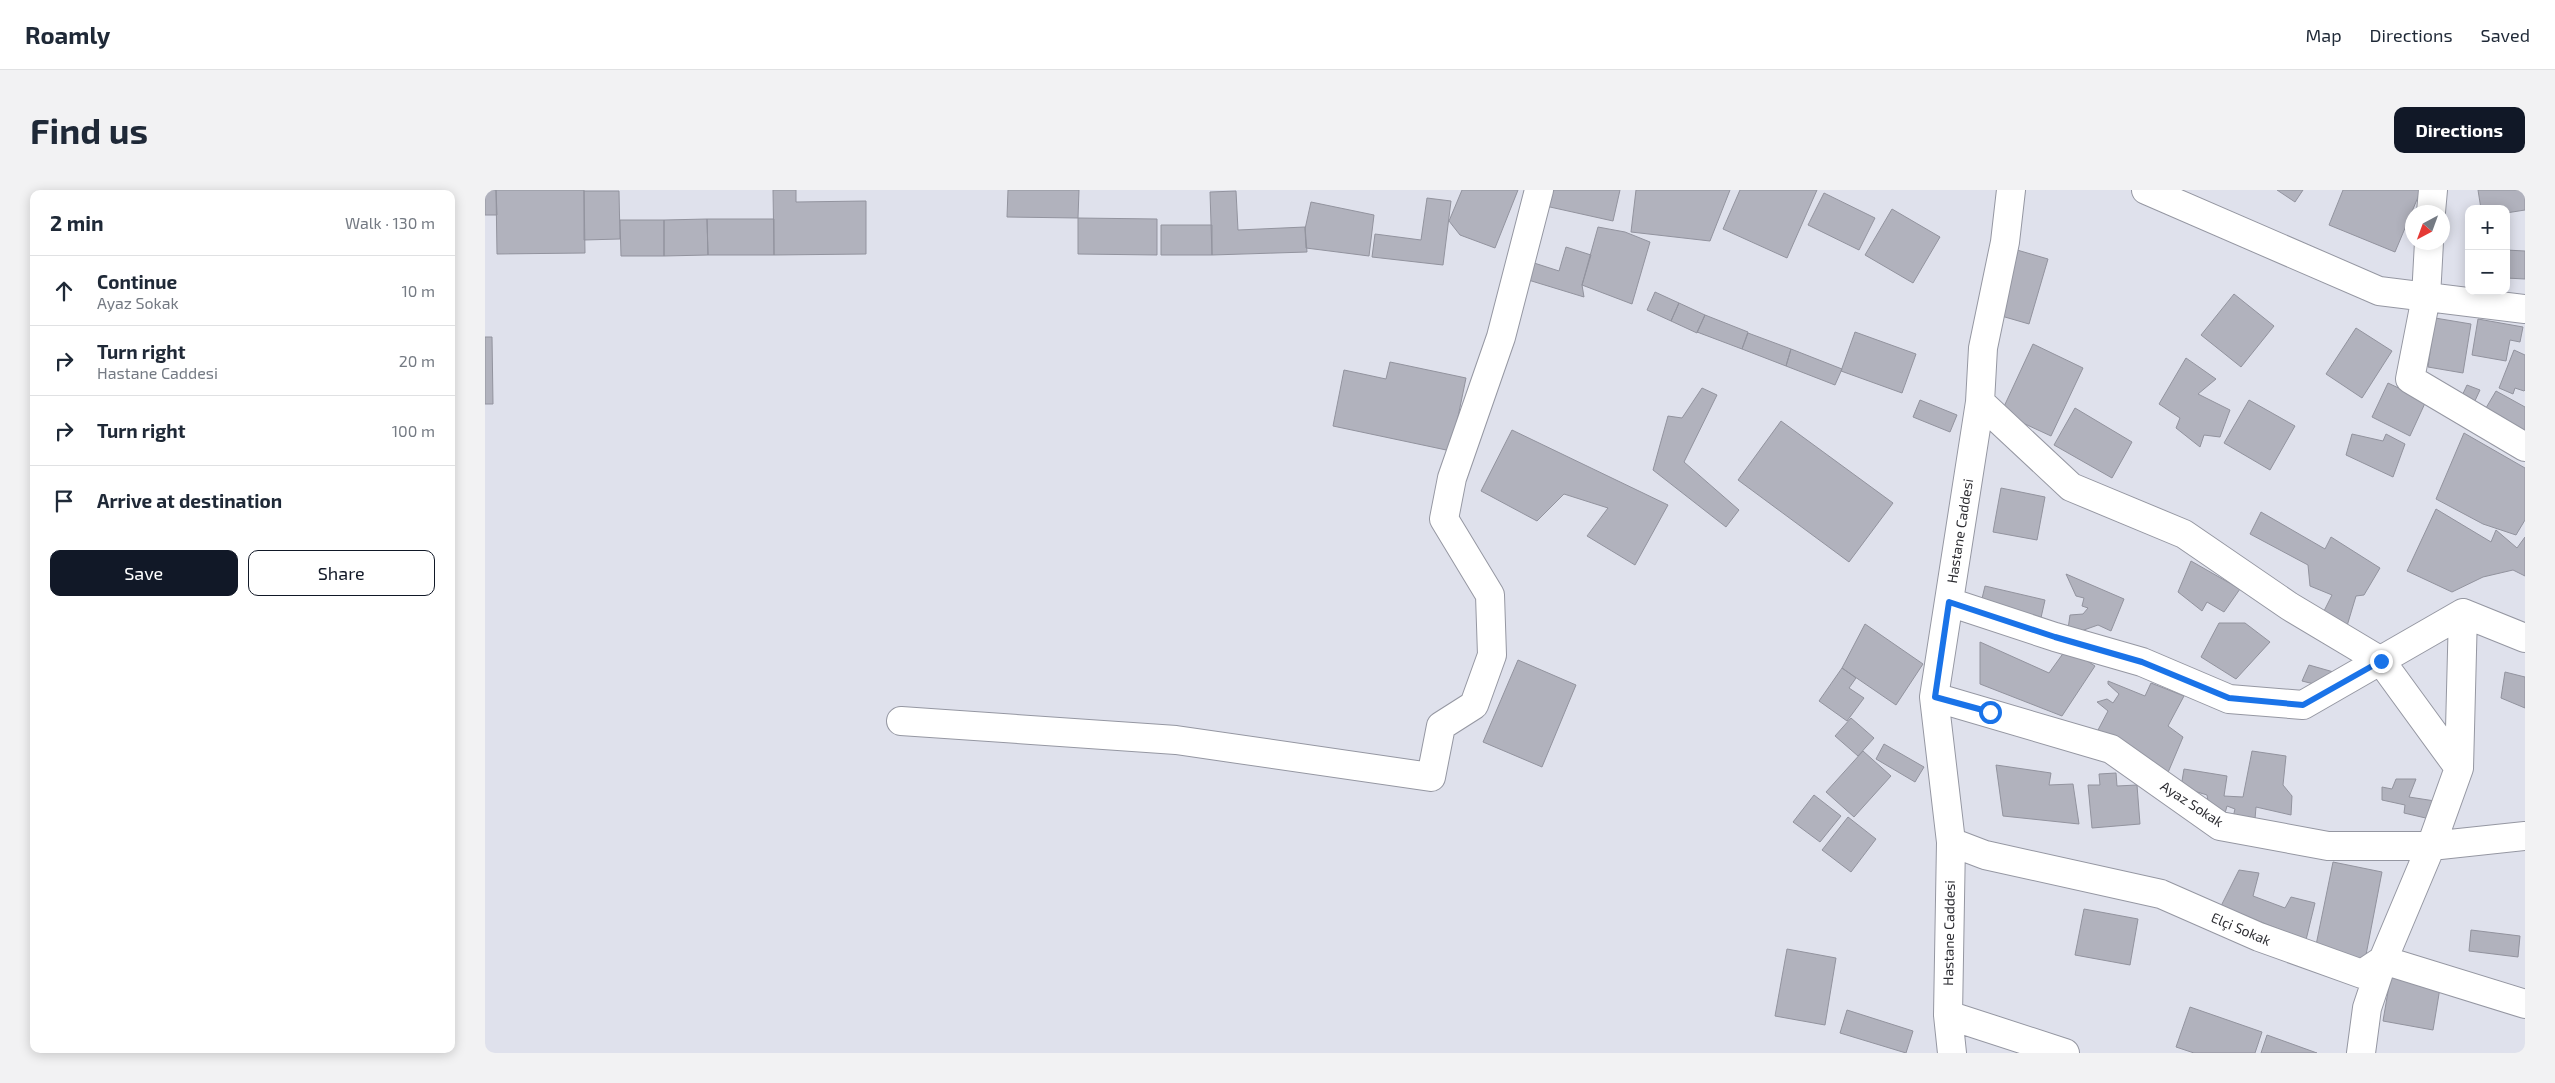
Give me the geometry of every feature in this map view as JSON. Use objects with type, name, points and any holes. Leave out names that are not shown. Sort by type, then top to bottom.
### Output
[{"type":"street","points":[[901,721],[1176,740],[1431,777],[1441,726],[1474,705],[1492,655],[1490,595],[1444,519],[1452,478],[1501,337],[1539,190]]},
{"type":"street","name":"Hastane Caddesi","points":[[1952,1053],[1948,1015],[1951,842],[1935,697],[1980,402],[1983,348],[2005,242],[2011,190]]},
{"type":"street","points":[[2146,190],[2379,291],[2525,309]]},
{"type":"street","points":[[2432,205],[2433,190]]},
{"type":"street","points":[[2429,250],[2426,297],[2411,380],[2525,447]]},
{"type":"street","points":[[1980,402],[2071,487],[2184,534],[2289,606],[2381,661],[2459,768]]},
{"type":"street","points":[[1949,602],[2055,637],[2142,662],[2229,698],[2303,705],[2463,613]]},
{"type":"street","points":[[2463,613],[2525,638]]},
{"type":"street","points":[[2361,1053],[2367,1008],[2383,960],[2431,846],[2459,768],[2463,613]]},
{"type":"street","name":"Ayaz Sokak","points":[[1935,697],[2111,749],[2220,826],[2328,846],[2431,846],[2525,836]]},
{"type":"street","name":"Elçi Sokak","points":[[1951,842],[1985,855],[2161,894],[2259,938],[2362,974],[2383,960]]},
{"type":"street","points":[[2383,960],[2525,1004]]},
{"type":"street","points":[[1948,1015],[2065,1053]]},
{"type":"building","points":[[485,190],[496,190],[497,215],[485,215]]},
{"type":"building","points":[[496,190],[584,190],[585,253],[497,254]]},
{"type":"building","points":[[773,190],[796,190],[796,202],[866,201],[866,254],[774,255]]},
{"type":"building","points":[[1008,190],[1079,190],[1078,218],[1007,217]]},
{"type":"building","points":[[1462,190],[1518,190],[1495,248],[1460,235],[1449,221]]},
{"type":"building","points":[[1545,190],[1620,190],[1613,221],[1541,205]]},
{"type":"building","points":[[1636,190],[1730,190],[1710,241],[1631,232]]},
{"type":"building","points":[[1740,190],[1817,190],[1787,258],[1723,229]]},
{"type":"building","points":[[2277,190],[2303,190],[2295,202]]},
{"type":"building","points":[[2343,190],[2421,190],[2415,205],[2405,205],[2405,228],[2395,252],[2329,225]]},
{"type":"building","points":[[2478,190],[2525,190],[2525,210],[2510,212],[2510,205],[2480,205]]},
{"type":"building","points":[[584,191],[619,191],[620,239],[584,240]]},
{"type":"building","points":[[1236,191],[1238,230],[1305,227],[1307,252],[1212,255],[1210,192]]},
{"type":"building","points":[[1824,193],[1875,218],[1859,250],[1808,225]]},
{"type":"building","points":[[1427,198],[1451,201],[1443,265],[1372,257],[1375,234],[1421,240]]},
{"type":"building","points":[[1311,202],[1374,215],[1369,256],[1306,248],[1305,229]]},
{"type":"building","points":[[1892,209],[1940,237],[1913,283],[1865,255]]},
{"type":"building","points":[[1078,218],[1157,219],[1157,255],[1078,254]]},
{"type":"building","points":[[707,219],[708,255],[664,256],[664,220]]},
{"type":"building","points":[[707,219],[774,219],[774,255],[708,255]]},
{"type":"building","points":[[620,220],[664,220],[664,256],[621,256]]},
{"type":"building","points":[[1161,225],[1212,225],[1212,255],[1161,255]]},
{"type":"building","points":[[1598,227],[1625,232],[1650,242],[1632,304],[1582,285]]},
{"type":"building","points":[[1566,247],[1591,255],[1582,285],[1584,297],[1525,279],[1531,262],[1559,271]]},
{"type":"building","points":[[2017,250],[2048,259],[2029,324],[1998,315]]},
{"type":"building","points":[[2510,250],[2525,251],[2525,279],[2510,278]]},
{"type":"building","points":[[1655,292],[1679,303],[1671,321],[1647,310]]},
{"type":"building","points":[[2234,294],[2274,326],[2241,367],[2201,335]]},
{"type":"building","points":[[1679,303],[1705,315],[1697,333],[1671,321]]},
{"type":"building","points":[[1705,315],[1748,332],[1742,349],[1697,332]]},
{"type":"building","points":[[2435,318],[2471,324],[2463,373],[2428,367]]},
{"type":"building","points":[[2478,319],[2523,327],[2520,342],[2510,340],[2506,361],[2472,355]]},
{"type":"building","points":[[2356,328],[2392,351],[2362,398],[2326,374]]},
{"type":"building","points":[[1855,332],[1916,354],[1902,393],[1841,371]]},
{"type":"building","points":[[1748,333],[1791,349],[1786,366],[1742,349]]},
{"type":"building","points":[[485,337],[492,337],[493,404],[485,404]]},
{"type":"building","points":[[2033,344],[2083,368],[2051,436],[2001,413]]},
{"type":"building","points":[[1791,349],[1842,369],[1835,385],[1786,366]]},
{"type":"building","points":[[2514,350],[2525,355],[2525,390],[2515,388],[2513,394],[2499,388]]},
{"type":"building","points":[[2186,358],[2216,379],[2198,394],[2230,410],[2220,437],[2204,435],[2200,447],[2176,428],[2180,418],[2159,404]]},
{"type":"building","points":[[1390,362],[1466,378],[1451,451],[1333,426],[1344,370],[1386,379]]},
{"type":"building","points":[[2388,383],[2426,401],[2410,436],[2372,417]]},
{"type":"building","points":[[2467,385],[2480,390],[2473,405],[2460,400]]},
{"type":"building","points":[[1702,388],[1717,395],[1684,462],[1739,510],[1726,527],[1653,470],[1668,416],[1682,418]]},
{"type":"building","points":[[2496,391],[2525,407],[2525,437],[2483,413]]},
{"type":"building","points":[[1920,400],[1957,415],[1950,432],[1913,417]]},
{"type":"building","points":[[2249,400],[2295,426],[2270,470],[2224,443]]},
{"type":"building","points":[[2075,408],[2132,442],[2112,478],[2054,445]]},
{"type":"building","points":[[1781,421],[1893,503],[1849,562],[1738,480]]},
{"type":"building","points":[[1512,430],[1668,505],[1635,565],[1587,536],[1608,508],[1564,494],[1537,521],[1481,491]]},
{"type":"building","points":[[2464,433],[2525,468],[2525,520],[2516,535],[2483,524],[2436,499]]},
{"type":"building","points":[[2352,434],[2383,441],[2386,434],[2405,444],[2393,477],[2346,455]]},
{"type":"building","points":[[2001,488],[2045,497],[2037,540],[1993,532]]},
{"type":"building","points":[[2436,509],[2491,542],[2496,530],[2517,548],[2525,537],[2525,576],[2513,570],[2483,577],[2452,592],[2407,571]]},
{"type":"building","points":[[2261,512],[2325,549],[2331,537],[2380,568],[2364,595],[2356,596],[2347,626],[2324,611],[2332,595],[2310,586],[2308,565],[2250,534]]},
{"type":"building","points":[[2191,561],[2240,589],[2224,612],[2207,602],[2202,611],[2178,592]]},
{"type":"building","points":[[2066,574],[2124,599],[2111,631],[2098,625],[2067,636],[2070,615],[2083,614],[2088,608],[2082,606],[2084,598],[2076,596]]},
{"type":"building","points":[[1985,586],[2045,600],[2040,622],[1980,607]]},
{"type":"building","points":[[2219,623],[2245,623],[2270,642],[2236,679],[2201,657]]},
{"type":"building","points":[[1865,624],[1923,664],[1896,705],[1842,668]]},
{"type":"building","points":[[1980,642],[2049,673],[2067,648],[2095,666],[2062,716],[1980,684]]},
{"type":"building","points":[[1518,660],[1576,685],[1542,767],[1483,742]]},
{"type":"building","points":[[2309,665],[2337,673],[2326,687],[2302,681]]},
{"type":"building","points":[[1842,668],[1856,678],[1849,688],[1864,698],[1847,721],[1819,701]]},
{"type":"building","points":[[2505,672],[2525,677],[2525,708],[2501,698]]},
{"type":"building","points":[[2108,681],[2145,696],[2151,683],[2184,696],[2168,726],[2183,737],[2164,782],[2111,737],[2098,730],[2108,711],[2097,702],[2107,699],[2113,703],[2119,694],[2108,684]]},
{"type":"building","points":[[1851,718],[1874,738],[1858,756],[1835,736]]},
{"type":"building","points":[[1884,744],[1924,767],[1915,782],[1876,759]]},
{"type":"building","points":[[1863,751],[1891,776],[1854,817],[1826,792]]},
{"type":"building","points":[[2252,751],[2286,756],[2283,785],[2292,796],[2291,815],[2256,807],[2255,819],[2232,821],[2235,809],[2227,806],[2224,817],[2210,814],[2207,795],[2181,787],[2184,769],[2227,776],[2224,796],[2243,797]]},
{"type":"building","points":[[1996,765],[2051,773],[2049,785],[2073,784],[2079,824],[2003,816]]},
{"type":"building","points":[[2116,773],[2117,786],[2137,785],[2140,824],[2092,828],[2088,785],[2100,785],[2099,774]]},
{"type":"building","points":[[2396,779],[2416,779],[2409,797],[2435,801],[2430,819],[2404,813],[2405,805],[2382,800],[2382,787],[2392,789]]},
{"type":"building","points":[[1814,795],[1841,816],[1820,842],[1793,822]]},
{"type":"building","points":[[1848,817],[1876,839],[1851,872],[1822,850]]},
{"type":"building","points":[[2333,862],[2382,872],[2365,960],[2315,950]]},
{"type":"building","points":[[2239,870],[2259,873],[2253,896],[2285,908],[2291,897],[2315,903],[2306,940],[2221,906]]},
{"type":"building","points":[[2084,909],[2138,919],[2130,965],[2075,955]]},
{"type":"building","points":[[2471,930],[2520,936],[2518,957],[2469,951]]},
{"type":"building","points":[[1787,949],[1836,958],[1825,1025],[1775,1016]]},
{"type":"building","points":[[2391,974],[2441,982],[2433,1030],[2383,1021]]},
{"type":"building","points":[[2190,1007],[2262,1032],[2255,1053],[2194,1053],[2176,1047]]},
{"type":"building","points":[[1847,1010],[1913,1031],[1906,1053],[1840,1033]]},
{"type":"building","points":[[2267,1035],[2317,1053],[2261,1053]]},
{"type":"route","points":[[1990,712],[1935,697],[1949,602],[2055,637],[2142,662],[2229,698],[2303,705],[2381,661]]}]
